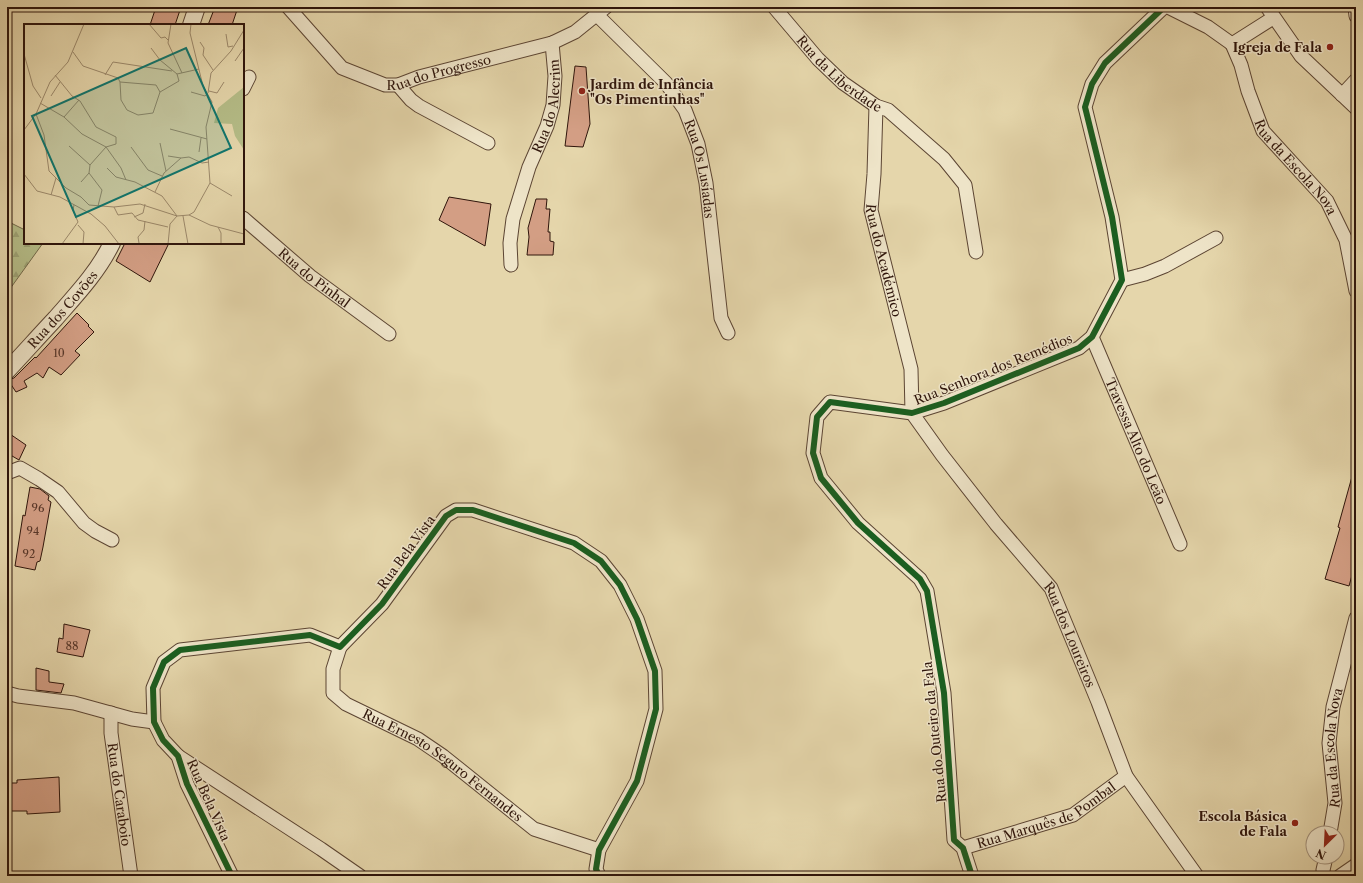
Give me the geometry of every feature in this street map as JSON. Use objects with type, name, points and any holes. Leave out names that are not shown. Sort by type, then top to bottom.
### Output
[{"type":"street","points":[[191,24],[197,7]]},
{"type":"street","name":"Rua do Progresso","points":[[288,7],[342,68],[385,86],[398,85],[419,77],[552,43],[575,32],[602,11]]},
{"type":"street","name":"Rua da Liberdade","points":[[774,7],[818,59],[843,83],[876,106],[888,110],[944,159],[965,184],[976,252]]},
{"type":"street","points":[[1164,7],[1105,63],[1092,84],[1085,107],[1112,218],[1122,280],[1145,274],[1165,266],[1216,238]]},
{"type":"street","points":[[1168,7],[1208,27],[1232,44],[1270,12],[1301,56],[1356,108]]},
{"type":"street","points":[[1355,7],[1356,16]]},
{"type":"street","name":"Rua Os Lusíadas","points":[[602,11],[666,83],[685,110],[698,144],[706,183],[721,318],[728,333]]},
{"type":"street","name":"Rua do Alecrim","points":[[511,265],[510,242],[513,218],[529,167],[547,126],[553,104],[554,76],[552,43]]},
{"type":"street","name":"Rua da Escola Nova","points":[[1232,44],[1241,65],[1248,91],[1263,131],[1327,201],[1346,240],[1356,291]]},
{"type":"street","points":[[1342,95],[1356,80]]},
{"type":"street","points":[[398,85],[411,100],[419,106],[488,143]]},
{"type":"street","name":"Rua do Académico","points":[[876,106],[874,174],[871,210],[911,369],[912,413]]},
{"type":"street","name":"Rua do Pinhal","points":[[244,219],[310,276],[388,334]]},
{"type":"street","name":"Rua dos Covões","points":[[7,371],[80,291],[105,256],[111,244]]},
{"type":"street","name":"Rua Senhora dos Remédios","points":[[912,413],[944,403],[1079,348],[1092,337],[1122,280]]},
{"type":"street","name":"Travessa Alto do Leão","points":[[1092,337],[1180,544]]},
{"type":"street","name":"Rua do Outeiro da Fala","points":[[912,413],[830,402],[817,417],[812,454],[820,478],[854,518],[920,579],[927,592],[944,693],[954,840],[963,848],[972,876]]},
{"type":"street","name":"Rua dos Loureiros","points":[[912,413],[942,455],[996,524],[1051,588],[1098,702],[1126,776],[1197,876]]},
{"type":"street","points":[[7,473],[20,468],[39,479],[58,492],[84,522],[95,531],[112,540]]},
{"type":"street","name":"Rua Bela Vista","points":[[232,876],[187,784],[178,756],[163,740],[154,722],[153,688],[164,662],[180,650],[310,635],[340,647],[382,604],[446,516],[456,510],[473,510],[574,543],[601,561],[620,585],[637,619],[655,671],[656,709],[637,781],[598,850]]},
{"type":"street","name":"Rua da Escola Nova","points":[[1331,825],[1335,803],[1329,743],[1332,707],[1356,618]]},
{"type":"street","name":"Rua Ernesto Seguro Fernandes","points":[[340,647],[333,669],[333,693],[346,704],[418,739],[443,756],[534,829],[598,850]]},
{"type":"street","points":[[7,692],[18,696],[74,703],[132,719],[154,722]]},
{"type":"street","name":"Rua do Caraboio","points":[[111,713],[111,733],[131,876]]},
{"type":"street","points":[[178,756],[360,876]]},
{"type":"street","name":"Rua Marquês de Pombal","points":[[963,848],[1073,815],[1126,776]]},
{"type":"street","points":[[598,850],[596,869],[599,876]]},
{"type":"street","points":[[1340,876],[1356,864]]},
{"type":"street","points":[[1324,865],[1324,876]]},
{"type":"green space","points":[[7,221],[24,230],[24,244],[42,244],[7,293]]},
{"type":"building","points":[[156,7],[181,7],[175,24],[150,24]]},
{"type":"building","points":[[215,7],[238,7],[232,24],[208,24]]},
{"type":"building","points":[[575,66],[586,67],[590,124],[583,147],[565,146]]},
{"type":"building","points":[[449,197],[491,204],[485,246],[439,220]]},
{"type":"building","points":[[536,199],[547,199],[546,209],[550,209],[548,232],[550,232],[550,241],[554,242],[553,255],[527,255],[529,237],[528,228]]},
{"type":"building","points":[[124,244],[169,244],[150,282],[116,261]]},
{"type":"building","points":[[77,313],[94,332],[75,351],[80,355],[61,375],[49,367],[43,378],[37,373],[24,381],[27,387],[16,392],[8,380],[14,378],[35,357],[36,358]]},
{"type":"building","points":[[7,432],[26,445],[19,460],[7,453]]},
{"type":"building","points":[[1353,473],[1356,474],[1356,561],[1349,586],[1325,579],[1340,528],[1338,527]]},
{"type":"building","points":[[30,487],[40,489],[49,496],[48,500],[51,502],[40,561],[37,562],[35,570],[15,566],[23,515],[25,516]]},
{"type":"building","points":[[64,624],[90,630],[83,657],[57,652],[59,638],[63,639]]},
{"type":"building","points":[[36,668],[49,671],[49,682],[64,684],[61,693],[36,690]]},
{"type":"building","points":[[59,777],[60,812],[27,814],[27,811],[7,811],[7,783],[17,783],[17,780]]},
{"type":"cycle path","points":[[972,876],[963,848],[954,840],[944,693],[927,591],[920,579],[858,523],[821,478],[813,453],[817,417],[830,402],[912,413],[944,403],[1079,348],[1092,337],[1122,280],[1112,217],[1085,107],[1092,84],[1105,63],[1164,7]]},
{"type":"cycle path","points":[[232,876],[187,784],[178,756],[163,740],[154,722],[153,688],[164,662],[180,650],[310,635],[340,647],[382,604],[446,516],[456,510],[473,510],[574,543],[601,561],[620,585],[637,619],[655,671],[656,709],[637,781],[599,850],[596,869],[599,876]]},
{"type":"place","name":"Igreja de Fala","points":[[1330,47]]},
{"type":"place","name":"Jardim de Infância \"Os Pimentinhas\"","points":[[582,91]]},
{"type":"place","name":"Escola Básica de Fala","points":[[1295,823]]}]
